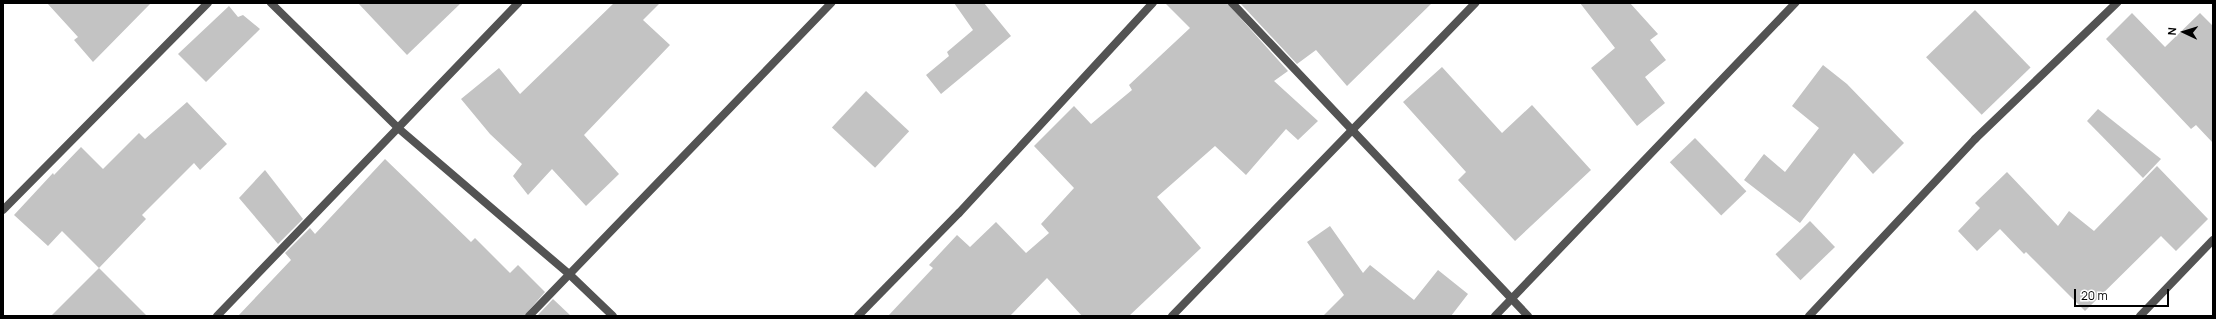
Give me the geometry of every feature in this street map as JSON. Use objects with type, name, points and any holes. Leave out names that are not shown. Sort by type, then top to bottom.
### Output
[{"type":"street","points":[[3,210],[208,3]]},
{"type":"street","points":[[271,3],[398,128],[568,273],[613,316]]},
{"type":"street","points":[[217,316],[518,3]]},
{"type":"street","points":[[529,316],[568,273],[831,3]]},
{"type":"street","points":[[858,316],[959,212],[1153,3]]},
{"type":"street","points":[[1232,3],[1350,130],[1511,300],[1528,316]]},
{"type":"street","points":[[1172,316],[1350,130],[1475,3]]},
{"type":"street","points":[[1496,316],[1795,3]]},
{"type":"street","points":[[1809,316],[1975,139],[2117,3]]},
{"type":"street","points":[[2140,316],[2213,240]]},
{"type":"building","points":[[47,3],[151,3],[93,62],[74,40],[78,37]]},
{"type":"building","points":[[358,3],[461,3],[407,55]]},
{"type":"building","points":[[614,3],[660,3],[643,20],[670,45],[584,135],[619,174],[586,206],[552,169],[528,195],[513,176],[522,164],[490,134],[461,99],[499,68],[520,94]]},
{"type":"building","points":[[954,3],[984,3],[1011,36],[941,94],[926,75],[949,56],[947,52],[973,30]]},
{"type":"building","points":[[1165,3],[1227,3],[1288,71],[1274,81],[1318,121],[1298,140],[1286,129],[1246,175],[1215,146],[1157,197],[1201,248],[1129,316],[1082,316],[1047,278],[1010,316],[888,316],[933,268],[929,265],[957,235],[970,247],[996,222],[1026,253],[1049,233],[1041,224],[1074,188],[1034,146],[1074,106],[1091,124],[1132,90],[1129,85],[1190,28]]},
{"type":"building","points":[[1240,3],[1432,3],[1347,86],[1316,50],[1297,64]]},
{"type":"building","points":[[1580,3],[1630,3],[1658,34],[1650,40],[1666,60],[1645,77],[1665,103],[1637,126],[1591,68],[1615,48]]},
{"type":"building","points":[[229,6],[238,17],[243,15],[260,29],[206,82],[178,54]]},
{"type":"building","points":[[1975,10],[2031,68],[1982,115],[1926,57]]},
{"type":"building","points":[[2132,13],[2165,47],[2200,13],[2213,26],[2213,143],[2196,125],[2191,129],[2106,39]]},
{"type":"building","points":[[1823,65],[1847,84],[1904,143],[1873,174],[1854,153],[1800,223],[1744,180],[1764,154],[1785,172],[1819,128],[1792,106]]},
{"type":"building","points":[[1442,67],[1502,133],[1532,105],[1591,170],[1515,241],[1458,180],[1466,172],[1403,102]]},
{"type":"building","points":[[866,91],[909,131],[875,168],[832,128]]},
{"type":"building","points":[[187,102],[227,144],[200,170],[194,163],[142,215],[146,219],[99,268],[62,231],[48,246],[14,215],[53,173],[54,175],[81,147],[103,169],[139,133],[145,139]]},
{"type":"building","points":[[2098,109],[2161,159],[2143,178],[2087,121]]},
{"type":"building","points":[[1695,138],[1746,191],[1721,216],[1670,162]]},
{"type":"building","points":[[385,159],[471,242],[475,238],[510,273],[518,265],[545,292],[524,316],[238,316],[291,260],[285,253],[310,228],[315,234]]},
{"type":"building","points":[[2157,166],[2208,219],[2176,251],[2161,236],[2085,311],[2026,252],[2024,254],[2000,229],[1977,251],[1958,231],[1980,208],[1975,203],[2007,172],[2058,226],[2069,211],[2094,231]]},
{"type":"building","points":[[265,170],[303,219],[278,244],[239,198]]},
{"type":"building","points":[[1810,221],[1835,247],[1800,280],[1775,254]]},
{"type":"building","points":[[1330,226],[1363,273],[1370,265],[1414,300],[1438,270],[1468,294],[1451,316],[1323,316],[1344,295],[1307,242]]},
{"type":"building","points":[[99,268],[147,316],[51,316]]},
{"type":"building","points":[[553,299],[571,316],[537,316]]}]
